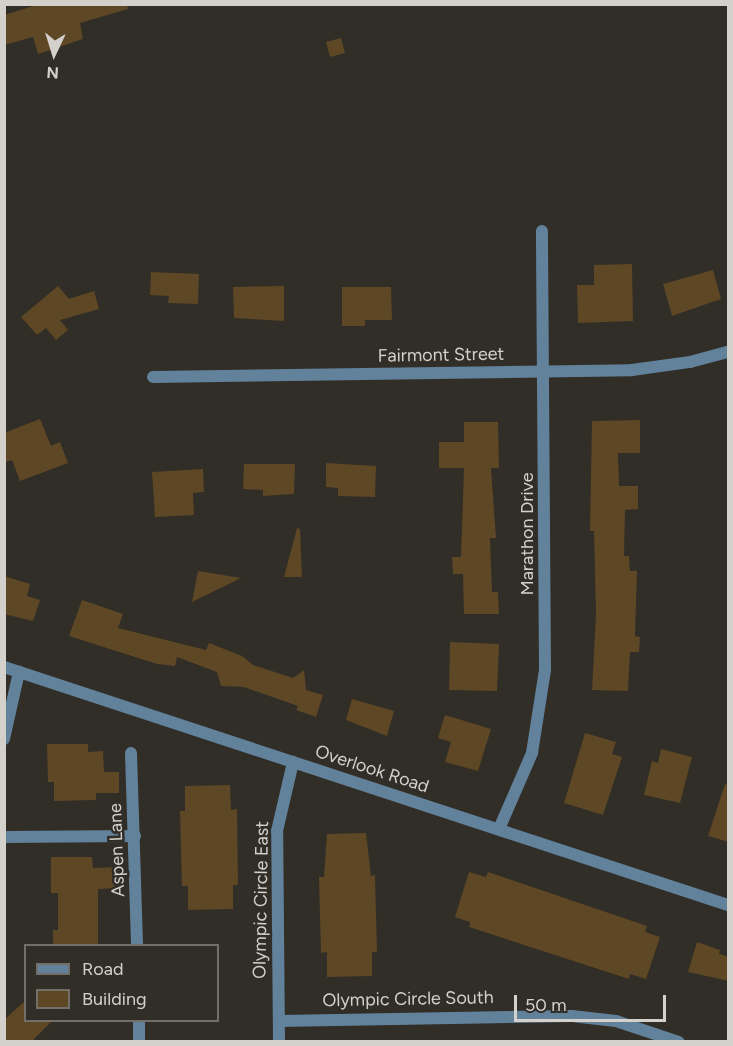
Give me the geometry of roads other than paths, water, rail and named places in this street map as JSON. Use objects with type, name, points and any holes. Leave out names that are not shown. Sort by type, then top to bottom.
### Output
[{"type":"street","name":"Marathon Drive","points":[[499,829],[532,753],[542,706],[545,670],[542,231]]},
{"type":"street","name":"Fairmont Street","points":[[153,377],[632,370],[690,363],[729,352]]},
{"type":"street","name":"Overlook Road","points":[[4,667],[729,905]]},
{"type":"street","points":[[4,739],[20,672]]},
{"type":"street","name":"Aspen Lane","points":[[131,753],[137,944]]},
{"type":"street","name":"Olympic Circle East","points":[[279,1041],[277,831],[293,762]]},
{"type":"street","points":[[4,837],[135,836]]},
{"type":"street","name":"Olympic Circle South","points":[[279,1021],[572,1016],[616,1022],[679,1041]]},
{"type":"street","points":[[139,1022],[139,1041]]}]
